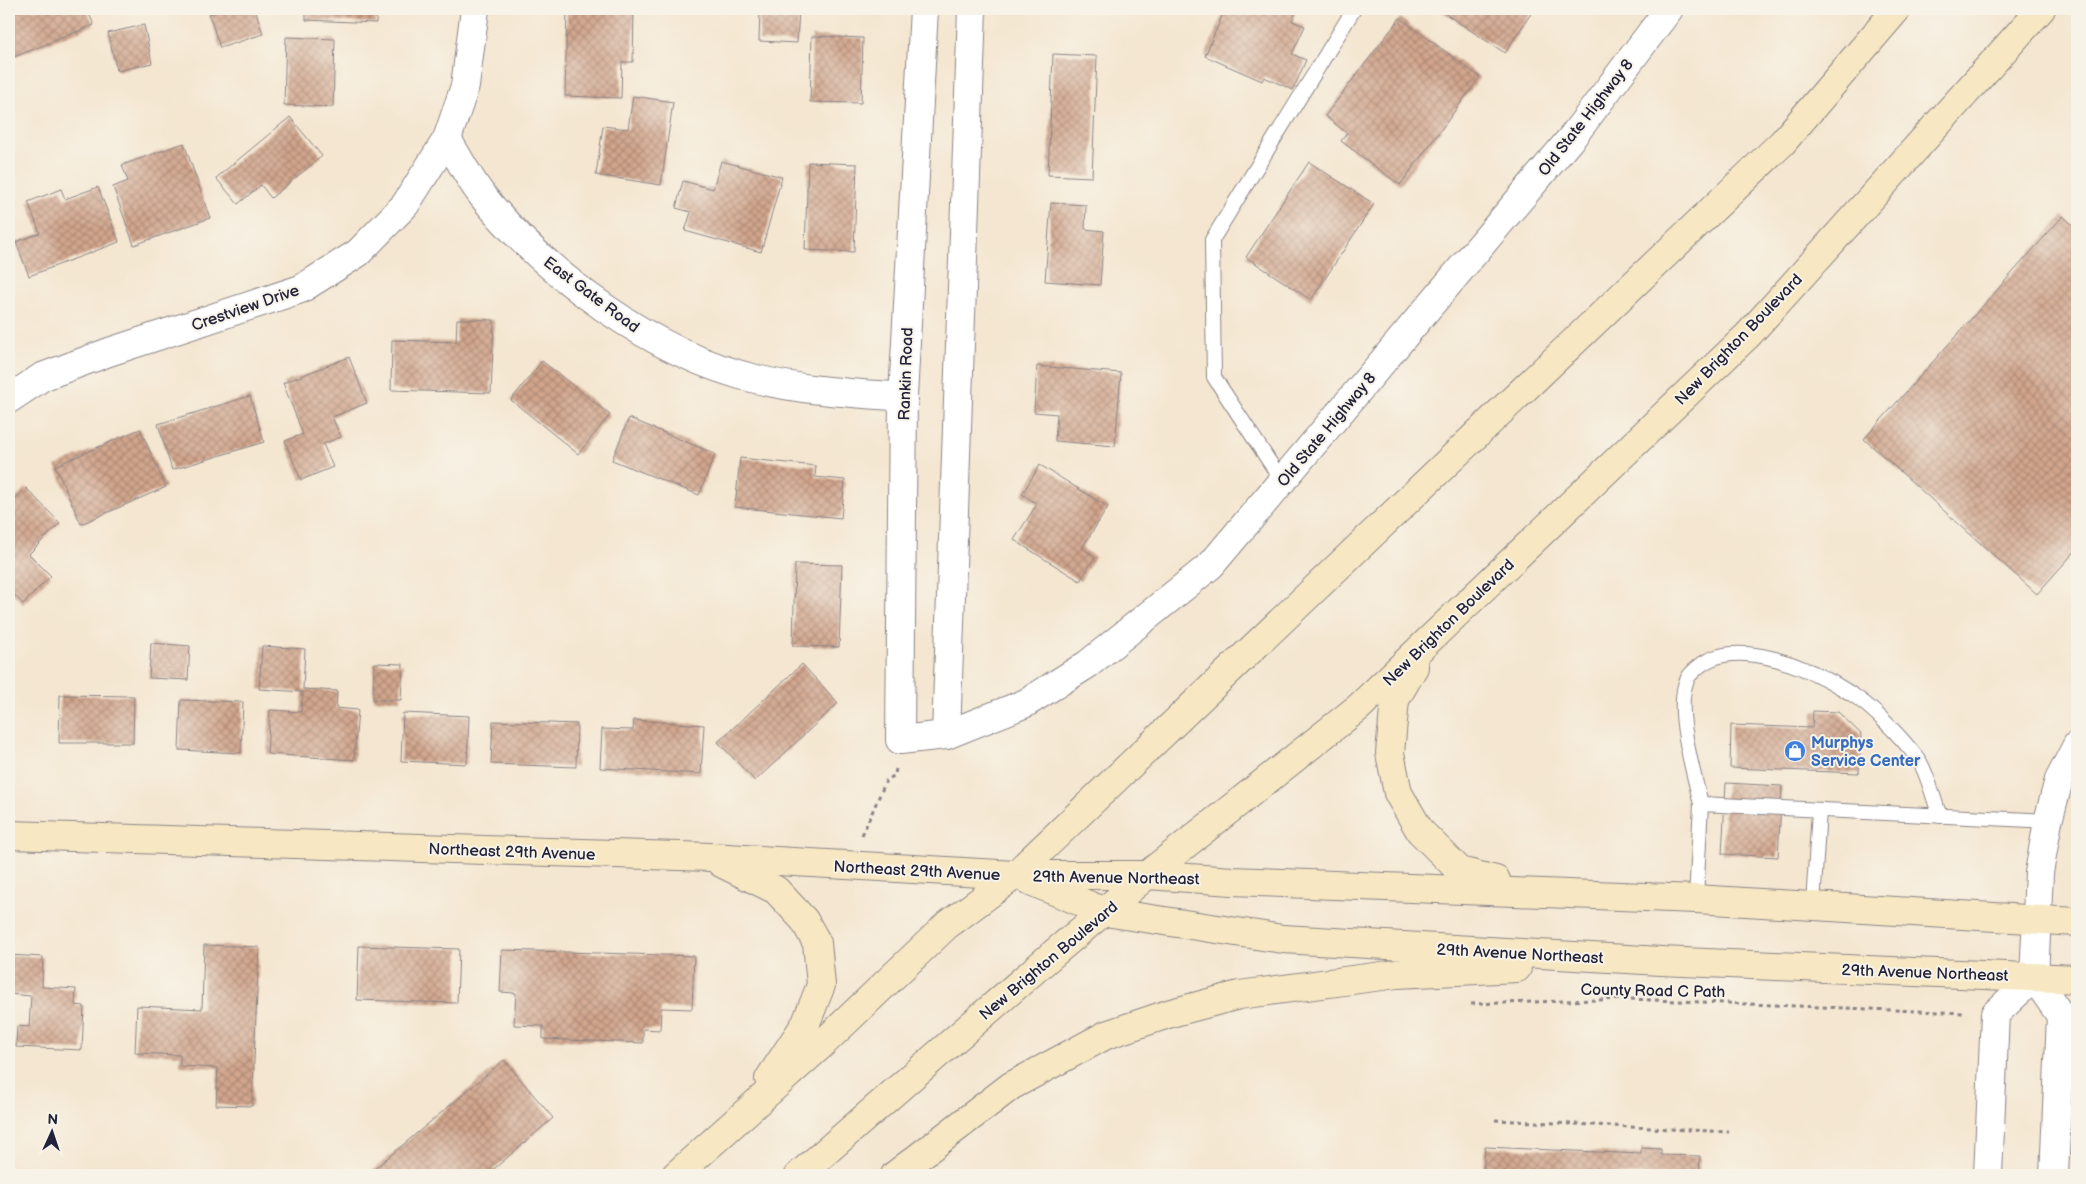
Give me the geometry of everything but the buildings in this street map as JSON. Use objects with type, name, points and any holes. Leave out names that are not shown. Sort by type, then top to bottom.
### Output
[{"type":"main road","points":[[676,1175],[819,1047],[946,926],[1016,875],[1782,143],[1897,9]]},
{"type":"main road","name":"New Brighton Boulevard","points":[[799,1175],[1147,876],[1359,707],[1748,335],[2041,9]]},
{"type":"main road","points":[[1431,639],[1395,700],[1390,753],[1398,793],[1420,831],[1460,871],[1551,893]]},
{"type":"main road","name":"Northeast 29th Avenue","points":[[9,835],[711,858],[1016,875]]},
{"type":"main road","points":[[711,858],[776,890],[804,920],[817,943],[821,985],[806,1023],[748,1110]]},
{"type":"main road","name":"29th Avenue Northeast","points":[[1016,875],[1147,876],[1696,899],[2077,922]]},
{"type":"main road","name":"29th Avenue Northeast","points":[[1016,875],[1105,912],[1283,939],[1661,961],[2077,979]]},
{"type":"main road","points":[[895,1175],[1011,1086],[1106,1034],[1170,1013],[1239,995],[1397,974],[1661,961]]},
{"type":"street","name":"Crestview Drive","points":[[9,399],[42,377],[109,352],[301,289],[358,253],[405,205],[447,139],[464,86],[475,9]]},
{"type":"street","name":"Rankin Road","points":[[900,740],[903,397],[924,9]]},
{"type":"street","points":[[946,735],[972,9]]},
{"type":"street","name":"Old State Highway 8","points":[[900,740],[946,735],[1026,704],[1088,664],[1211,565],[1574,136],[1669,9]]},
{"type":"street","name":"East Gate Road","points":[[447,139],[480,192],[521,240],[626,323],[689,357],[756,379],[826,391],[903,397]]},
{"type":"street","points":[[2054,1175],[2061,1016],[2034,977],[2039,873],[2048,821],[2059,780],[2077,745]]},
{"type":"street","points":[[1988,1175],[1995,1014],[2034,977]]},
{"type":"lane","points":[[1282,481],[1214,377],[1212,240],[1354,9]]},
{"type":"lane","points":[[1696,899],[1701,804],[1691,764],[1683,714],[1684,691],[1688,677],[1705,661],[1732,653],[1753,654],[1801,668],[1851,693],[1892,729],[1919,761],[1940,816]]},
{"type":"lane","points":[[1701,804],[2048,821]]},
{"type":"lane","points":[[1813,905],[1819,810]]},
{"type":"path","points":[[855,866],[861,837],[886,781],[895,774],[900,740]]},
{"type":"path","name":"County Road C Path","points":[[1470,1004],[1628,999],[1995,1014]]},
{"type":"path","points":[[1495,1120],[1729,1132]]},
{"type":"place","name":"Murphys Service Center","points":[[1795,751]]}]
